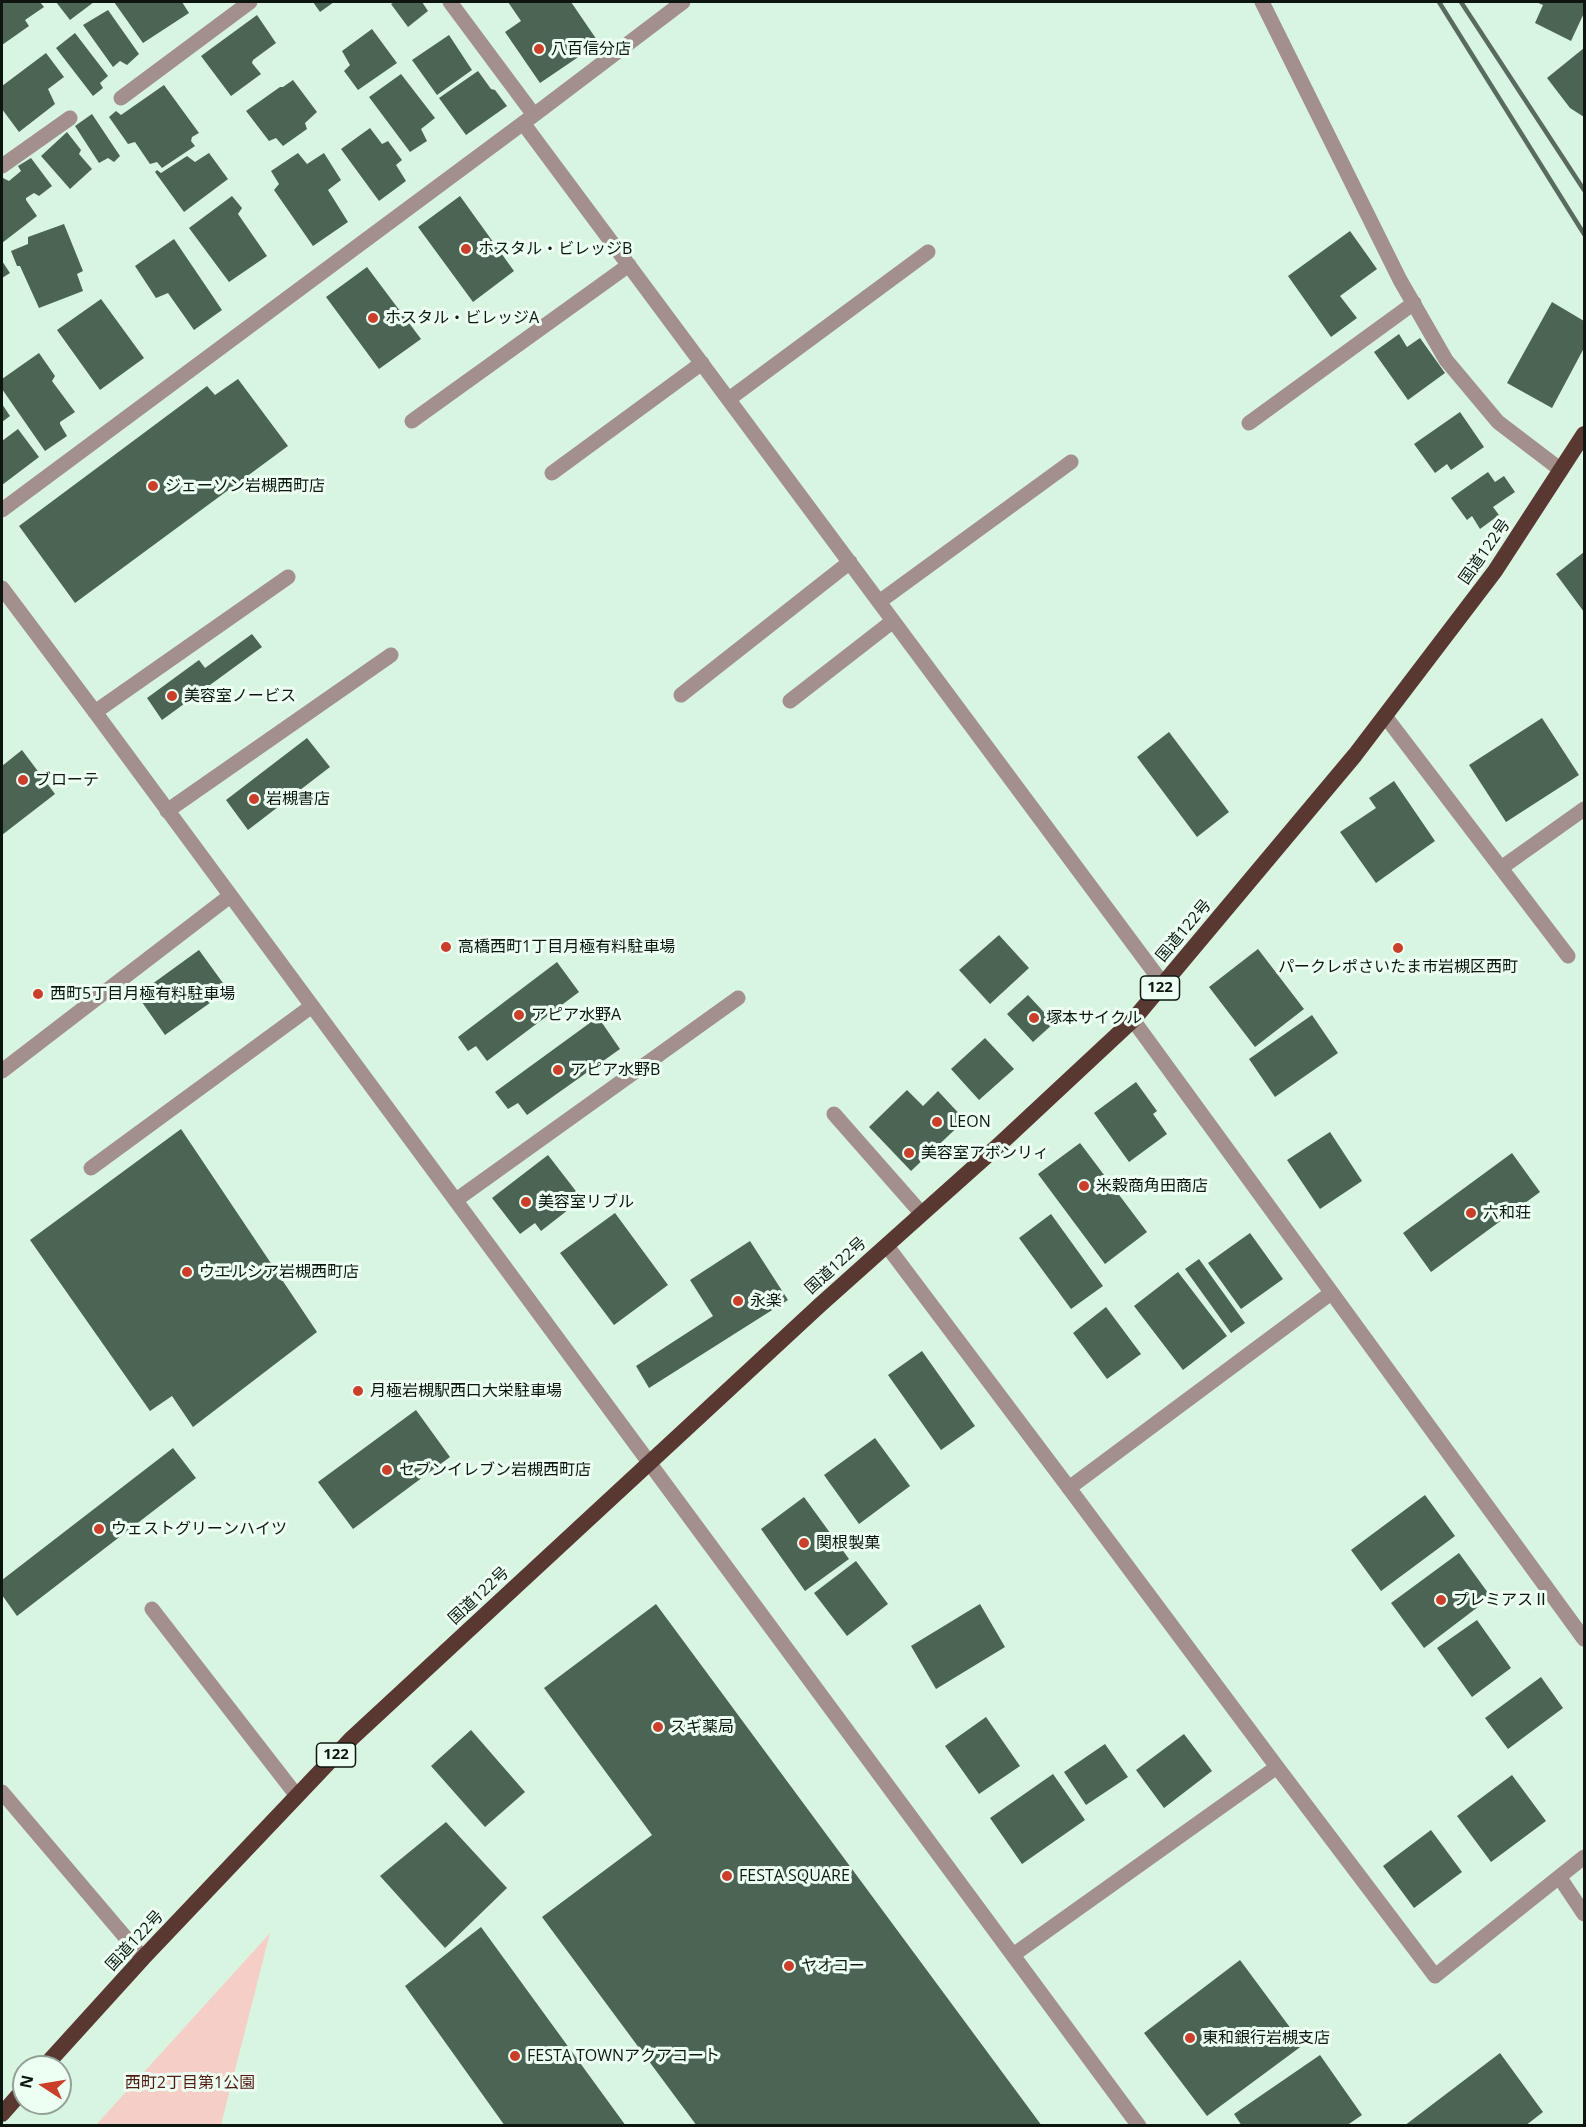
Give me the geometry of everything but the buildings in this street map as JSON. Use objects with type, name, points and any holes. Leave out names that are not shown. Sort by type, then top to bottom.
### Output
[{"type":"highway","name":"国道122号","points":[[55,2055],[143,1958],[352,1737],[1132,1020],[1355,755],[1495,571],[1584,434]]},
{"type":"highway","points":[[2,2114],[12,2103]]},
{"type":"street","points":[[121,98],[250,2]]},
{"type":"street","points":[[450,2],[629,266],[1163,984]]},
{"type":"street","points":[[2,510],[683,2]]},
{"type":"street","points":[[1262,2],[1400,280],[1446,360],[1498,422],[1561,470]]},
{"type":"street","points":[[2,166],[70,118]]},
{"type":"street","points":[[729,399],[928,252]]},
{"type":"street","points":[[412,421],[629,266]]},
{"type":"street","points":[[1249,423],[1414,303]]},
{"type":"street","points":[[552,473],[702,363]]},
{"type":"street","points":[[879,602],[1071,462]]},
{"type":"street","points":[[681,695],[850,562]]},
{"type":"street","points":[[95,712],[288,578]]},
{"type":"street","points":[[2,588],[1139,2126]]},
{"type":"street","points":[[790,701],[893,621]]},
{"type":"street","points":[[167,811],[391,655]]},
{"type":"street","points":[[1385,716],[1568,956]]},
{"type":"street","points":[[1501,868],[1584,809]]},
{"type":"street","points":[[2,1071],[230,896]]},
{"type":"street","points":[[456,1200],[738,998]]},
{"type":"street","points":[[91,1168],[312,1006]]},
{"type":"street","points":[[1132,1020],[1331,1293],[1580,1623],[1584,1639]]},
{"type":"street","points":[[834,1114],[922,1214]]},
{"type":"street","points":[[886,1246],[1435,1976],[1584,1857]]},
{"type":"street","points":[[1070,1488],[1331,1293]]},
{"type":"street","points":[[152,1610],[297,1796]]},
{"type":"street","points":[[1013,1955],[1277,1767]]},
{"type":"street","points":[[2,1792],[143,1958]]},
{"type":"street","points":[[1560,1878],[1584,1914]]},
{"type":"green space","name":"西町2丁目第1公園","points":[[270,1933],[221,2125],[96,2125]]},
{"type":"railway","points":[[1439,2],[1584,234]]},
{"type":"railway","points":[[1461,2],[1584,190]]},
{"type":"place","name":"八百信分店","points":[[539,49]]},
{"type":"place","name":"ホスタル・ビレッジB","points":[[466,249]]},
{"type":"place","name":"ホスタル・ビレッジA","points":[[373,318]]},
{"type":"place","name":"ジェーソン岩槻西町店","points":[[153,486]]},
{"type":"place","name":"美容室ノービス","points":[[172,696]]},
{"type":"place","name":"ブローテ","points":[[23,780]]},
{"type":"place","name":"岩槻書店","points":[[254,799]]},
{"type":"place","name":"高橋西町1丁目月極有料駐車場","points":[[446,947]]},
{"type":"place","name":"パークレポさいたま市岩槻区西町","points":[[1398,948]]},
{"type":"place","name":"西町5丁目月極有料駐車場","points":[[38,994]]},
{"type":"place","name":"アピア水野A","points":[[519,1015]]},
{"type":"place","name":"塚本サイクル","points":[[1034,1018]]},
{"type":"place","name":"アピア水野B","points":[[558,1070]]},
{"type":"place","name":"LEON","points":[[937,1122]]},
{"type":"place","name":"美容室アボンリィ","points":[[909,1153]]},
{"type":"place","name":"米穀商角田商店","points":[[1084,1186]]},
{"type":"place","name":"美容室リブル","points":[[526,1202]]},
{"type":"place","name":"六和荘","points":[[1471,1213]]},
{"type":"place","name":"ウエルシア岩槻西町店","points":[[187,1272]]},
{"type":"place","name":"永楽","points":[[738,1301]]},
{"type":"place","name":"月極岩槻駅西口大栄駐車場","points":[[358,1391]]},
{"type":"place","name":"セブンイレブン岩槻西町店","points":[[387,1470]]},
{"type":"place","name":"ウェストグリーンハイツ","points":[[99,1529]]},
{"type":"place","name":"関根製菓","points":[[804,1543]]},
{"type":"place","name":"プレミアスⅡ","points":[[1441,1600]]},
{"type":"place","name":"スギ薬局","points":[[658,1727]]},
{"type":"place","name":"FESTA SQUARE","points":[[727,1876]]},
{"type":"place","name":"ヤオコー","points":[[789,1966]]},
{"type":"place","name":"東和銀行岩槻支店","points":[[1190,2038]]},
{"type":"place","name":"FESTA TOWNアクアコート","points":[[515,2056]]}]
